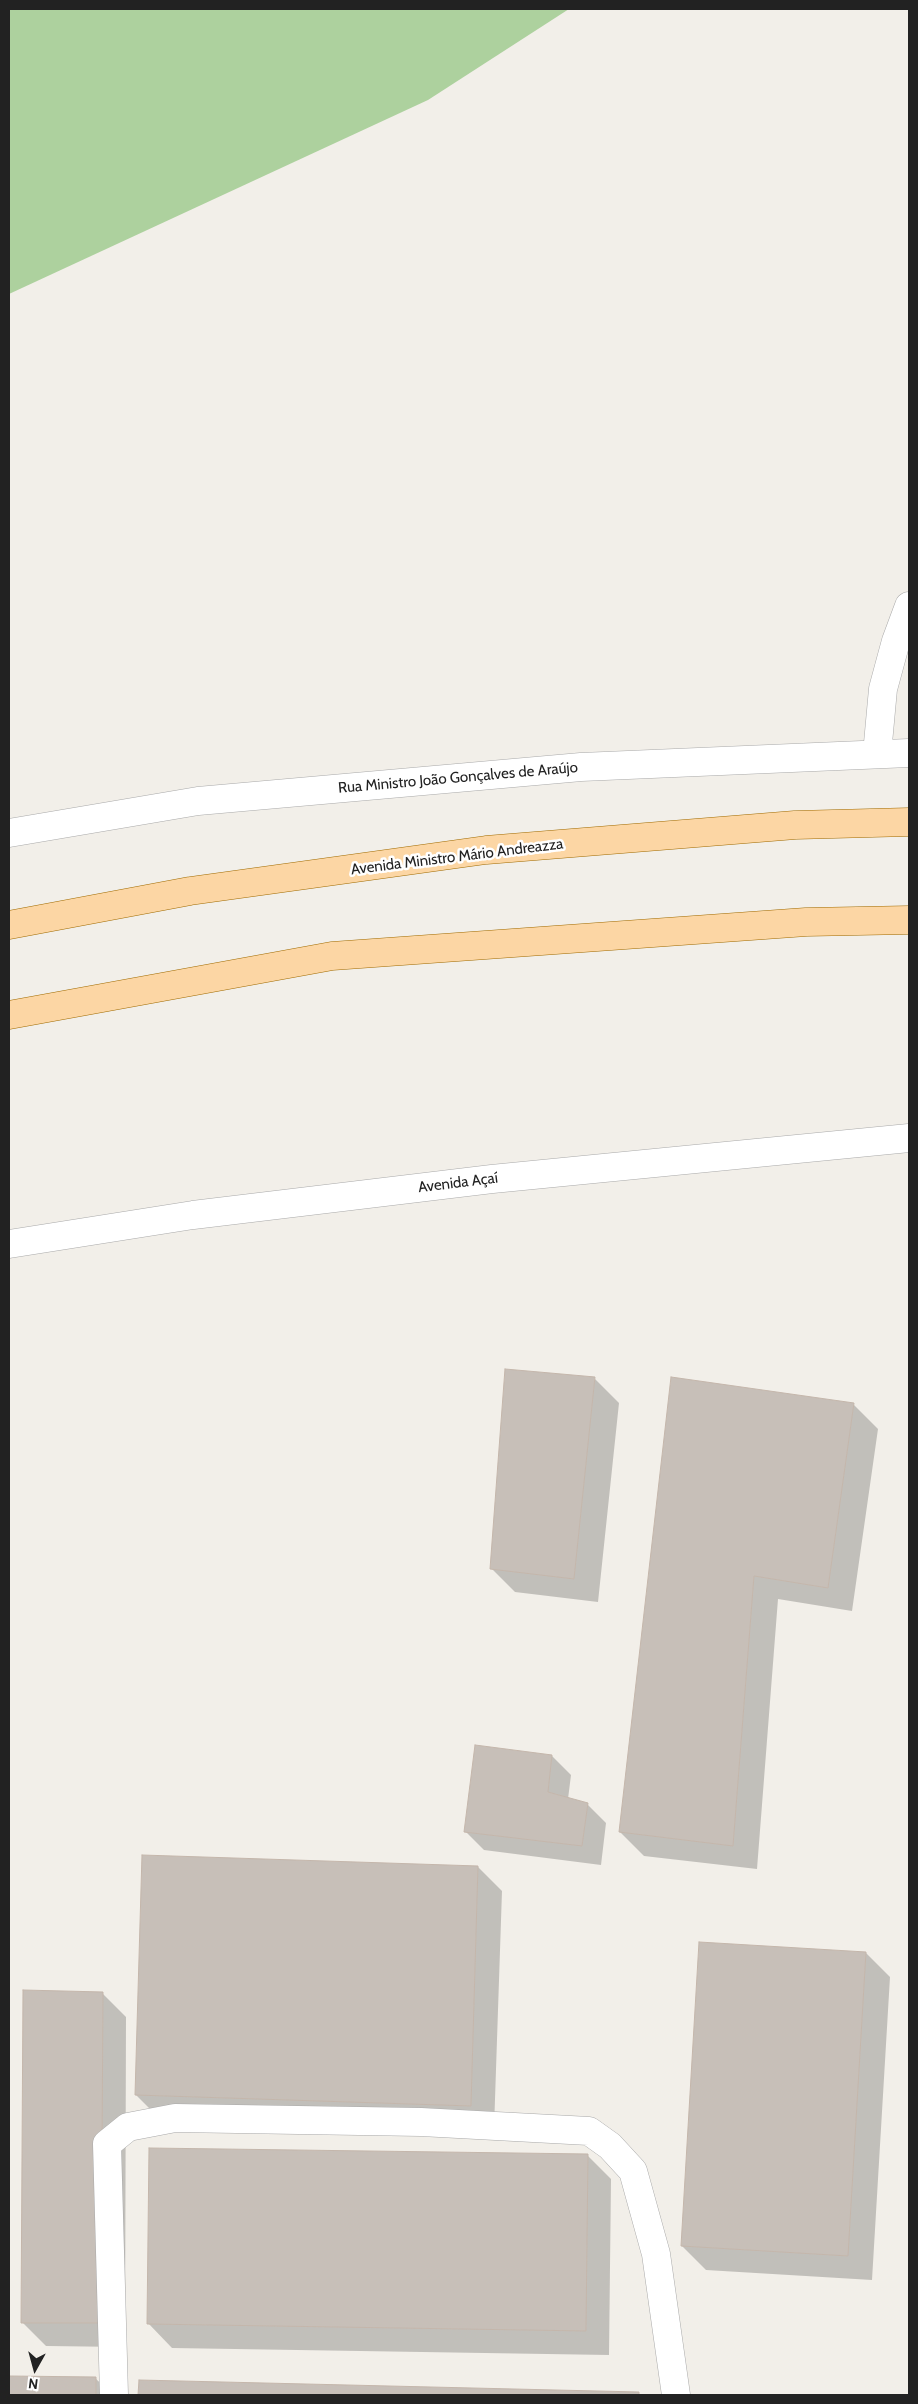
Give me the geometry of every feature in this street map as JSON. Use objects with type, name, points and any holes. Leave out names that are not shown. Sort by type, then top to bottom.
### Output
[{"type":"main road","name":"Avenida Ministro Mário Andreazza","points":[[9,924],[190,890],[486,850],[795,825],[909,822]]},
{"type":"main road","points":[[9,1015],[332,956],[806,922],[909,920]]},
{"type":"street","points":[[877,754],[883,689],[896,642],[909,606]]},
{"type":"street","name":"Rua Ministro João Gonçalves de Araújo","points":[[9,833],[198,801],[581,767],[909,753]]},
{"type":"street","name":"Avenida Açaí","points":[[9,1244],[193,1215],[492,1179],[909,1138]]},
{"type":"street","points":[[114,2395],[108,2144],[128,2128],[175,2118],[421,2122],[589,2131],[610,2146],[634,2171],[656,2254],[676,2395]]},
{"type":"green space","points":[[9,9],[569,9],[428,100],[9,294]]},
{"type":"building","points":[[505,1369],[595,1377],[574,1579],[490,1569]]},
{"type":"building","points":[[671,1377],[854,1403],[828,1588],[754,1576],[733,1846],[619,1832]]},
{"type":"building","points":[[475,1745],[552,1755],[548,1792],[588,1803],[582,1846],[464,1832]]},
{"type":"building","points":[[142,1855],[478,1866],[471,2106],[135,2095]]},
{"type":"building","points":[[699,1942],[866,1952],[848,2256],[681,2246]]},
{"type":"building","points":[[23,1990],[103,1992],[101,2323],[21,2323]]},
{"type":"building","points":[[149,2148],[588,2154],[586,2331],[147,2324]]},
{"type":"building","points":[[9,2376],[96,2377],[96,2395],[9,2395]]},
{"type":"building","points":[[139,2380],[639,2392],[639,2395],[138,2395]]}]
